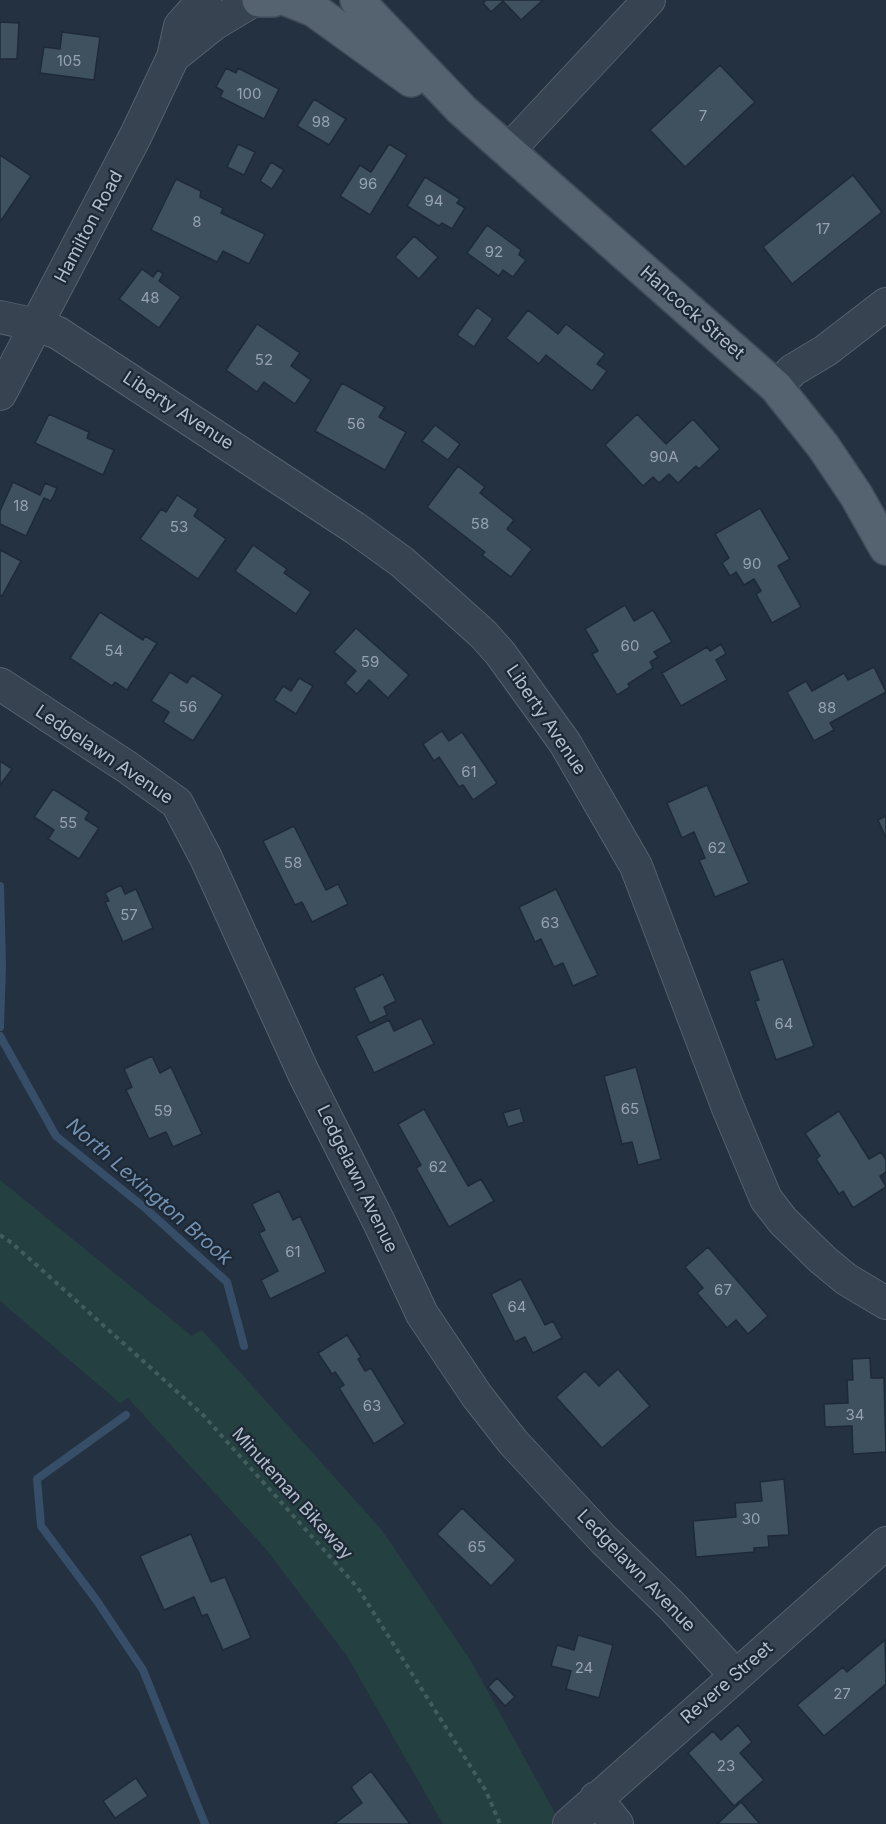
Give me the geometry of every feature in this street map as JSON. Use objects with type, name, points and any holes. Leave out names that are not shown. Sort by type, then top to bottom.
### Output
[{"type":"main road","points":[[259,0],[273,0]]},
{"type":"main road","name":"Hancock Street","points":[[289,0],[314,10],[415,84],[462,110]]},
{"type":"main road","name":"Hancock Street","points":[[357,0],[462,110],[776,387],[823,446],[856,495],[886,548]]},
{"type":"street","name":"Hamilton Road","points":[[0,394],[136,135],[173,57],[180,26],[205,0]]},
{"type":"street","name":"Hamilton Road","points":[[173,57],[214,24],[254,0]]},
{"type":"street","points":[[508,151],[649,0]]},
{"type":"street","points":[[776,387],[793,370],[825,351],[886,304]]},
{"type":"street","name":"Liberty Avenue","points":[[0,317],[37,325],[58,333],[356,528],[436,591],[500,653],[566,743],[636,866],[728,1108],[766,1199],[783,1221],[823,1260],[846,1279],[886,1303]]},
{"type":"street","name":"Ledgelawn Avenue","points":[[0,684],[128,767],[177,803],[206,858],[304,1074],[380,1222],[422,1314],[477,1396],[513,1442],[603,1539],[673,1607],[736,1676]]},
{"type":"street","name":"Revere Street","points":[[569,1824],[886,1543]]},
{"type":"street","points":[[596,1798],[617,1824]]},
{"type":"path","name":"Minuteman Bikeway","points":[[0,1235],[12,1243],[203,1415],[358,1588],[486,1791],[500,1824]]},
{"type":"green space","points":[[0,1180],[192,1336],[202,1330],[381,1529],[471,1661],[561,1824],[443,1824],[347,1656],[266,1549],[128,1398],[120,1403],[0,1301]]},
{"type":"building","points":[[486,0],[543,0],[521,20],[503,1],[491,12],[483,3]]},
{"type":"building","points":[[0,22],[19,23],[17,59],[0,59]]},
{"type":"building","points":[[62,32],[100,37],[94,80],[40,73],[44,47],[60,49]]},
{"type":"building","points":[[720,65],[755,102],[685,167],[650,130]]},
{"type":"building","points":[[226,68],[236,73],[238,68],[279,89],[264,119],[220,97],[223,91],[216,87]]},
{"type":"building","points":[[314,99],[346,119],[329,145],[297,126]]},
{"type":"building","points":[[238,144],[255,152],[244,175],[227,167]]},
{"type":"building","points":[[389,144],[407,155],[370,215],[340,196],[360,165],[371,172]]},
{"type":"building","points":[[0,155],[31,176],[0,222]]},
{"type":"building","points":[[271,162],[284,170],[272,189],[260,181]]},
{"type":"building","points":[[853,175],[882,212],[792,284],[763,247]]},
{"type":"building","points":[[425,177],[460,199],[457,203],[465,208],[452,229],[442,223],[439,226],[407,206]]},
{"type":"building","points":[[176,179],[201,191],[200,197],[223,208],[221,213],[265,234],[249,264],[223,251],[217,262],[151,230]]},
{"type":"building","points":[[487,225],[521,250],[519,255],[526,260],[513,277],[503,270],[499,276],[467,253]]},
{"type":"building","points":[[414,236],[438,257],[419,279],[395,257]]},
{"type":"building","points":[[142,269],[153,277],[158,270],[163,274],[159,281],[181,297],[159,328],[119,299]]},
{"type":"building","points":[[477,307],[493,319],[474,347],[457,335]]},
{"type":"building","points":[[528,310],[558,334],[566,324],[605,354],[597,364],[607,371],[592,391],[546,355],[539,364],[506,338]]},
{"type":"building","points":[[257,324],[300,353],[291,366],[311,380],[295,404],[264,382],[257,392],[226,370]]},
{"type":"building","points":[[342,383],[385,407],[379,417],[406,432],[385,470],[315,431]]},
{"type":"building","points":[[49,414],[89,432],[87,438],[114,450],[103,475],[35,443]]},
{"type":"building","points":[[637,414],[666,444],[693,419],[720,449],[699,469],[696,466],[678,483],[669,474],[659,483],[653,477],[643,486],[605,445]]},
{"type":"building","points":[[435,425],[460,444],[448,460],[422,441]]},
{"type":"building","points":[[458,466],[485,487],[480,493],[514,520],[507,529],[532,549],[511,577],[482,555],[485,552],[427,507]]},
{"type":"building","points":[[13,482],[40,495],[45,483],[57,488],[51,501],[44,498],[26,536],[0,524],[0,511]]},
{"type":"building","points":[[177,495],[198,509],[194,516],[226,539],[198,579],[140,539],[161,509],[166,512]]},
{"type":"building","points":[[760,508],[790,559],[778,566],[801,607],[772,623],[756,594],[761,591],[754,579],[744,585],[736,572],[730,576],[722,563],[729,558],[715,534]]},
{"type":"building","points":[[253,545],[287,569],[284,573],[311,592],[296,614],[235,571]]},
{"type":"building","points":[[0,550],[21,561],[2,596],[0,595]]},
{"type":"building","points":[[625,605],[634,621],[653,610],[672,642],[654,652],[658,657],[650,662],[653,668],[628,684],[630,687],[617,695],[592,654],[598,651],[585,629]]},
{"type":"building","points":[[100,612],[143,640],[145,636],[157,643],[127,690],[115,682],[112,686],[70,658]]},
{"type":"building","points":[[356,628],[409,675],[388,698],[369,680],[357,694],[345,683],[356,671],[334,652]]},
{"type":"building","points":[[721,644],[726,654],[716,660],[727,680],[681,706],[662,673],[707,647],[710,651]]},
{"type":"building","points":[[874,667],[886,692],[830,723],[834,730],[814,741],[787,692],[806,681],[812,691],[844,673],[848,680]]},
{"type":"building","points":[[170,672],[187,683],[192,675],[223,695],[193,741],[163,722],[169,712],[151,701]]},
{"type":"building","points":[[299,678],[313,686],[296,714],[274,700],[283,686],[291,691]]},
{"type":"building","points":[[442,731],[449,741],[462,732],[497,783],[473,800],[463,785],[459,787],[439,757],[434,761],[423,744]]},
{"type":"building","points":[[0,761],[12,769],[0,785]]},
{"type":"building","points":[[707,785],[749,883],[715,897],[699,860],[705,858],[694,832],[682,838],[667,803]]},
{"type":"building","points":[[53,789],[89,812],[85,819],[99,828],[79,859],[48,839],[54,830],[34,817]]},
{"type":"building","points":[[886,816],[886,838],[878,820]]},
{"type":"building","points":[[294,826],[326,890],[338,884],[348,904],[312,922],[302,902],[295,905],[263,841]]},
{"type":"building","points":[[121,885],[125,894],[136,889],[153,928],[123,942],[105,902],[109,901],[105,893]]},
{"type":"building","points":[[556,889],[598,975],[573,986],[563,963],[554,967],[541,939],[535,942],[519,907]]},
{"type":"building","points":[[783,959],[814,1046],[776,1060],[755,1001],[759,1000],[749,971]]},
{"type":"building","points":[[383,974],[396,1001],[384,1007],[387,1015],[370,1023],[354,988]]},
{"type":"building","points":[[421,1018],[434,1044],[374,1073],[356,1036],[389,1020],[394,1031]]},
{"type":"building","points":[[152,1056],[160,1073],[171,1067],[202,1134],[173,1147],[166,1132],[149,1139],[126,1090],[132,1087],[124,1069]]},
{"type":"building","points":[[636,1067],[661,1159],[638,1165],[632,1142],[622,1144],[604,1076]]},
{"type":"building","points":[[520,1108],[524,1122],[508,1127],[503,1113]]},
{"type":"building","points":[[424,1109],[468,1186],[481,1179],[494,1201],[449,1227],[416,1168],[421,1165],[398,1124]]},
{"type":"building","points":[[839,1111],[869,1159],[881,1152],[886,1160],[886,1172],[880,1176],[886,1187],[853,1208],[843,1191],[839,1194],[816,1159],[820,1156],[805,1133]]},
{"type":"building","points":[[279,1191],[293,1220],[300,1216],[326,1272],[270,1299],[261,1280],[278,1271],[259,1233],[265,1230],[252,1204]]},
{"type":"building","points":[[708,1247],[768,1316],[748,1334],[736,1320],[727,1328],[697,1293],[703,1288],[685,1267]]},
{"type":"building","points":[[521,1279],[545,1325],[553,1321],[562,1338],[533,1353],[525,1337],[515,1342],[491,1294]]},
{"type":"building","points":[[347,1335],[361,1357],[358,1359],[365,1371],[371,1368],[405,1424],[374,1444],[339,1388],[344,1385],[335,1372],[332,1374],[318,1353]]},
{"type":"building","points":[[870,1358],[871,1378],[884,1378],[886,1452],[853,1454],[852,1426],[825,1427],[824,1404],[848,1403],[847,1380],[853,1380],[852,1359]]},
{"type":"building","points":[[618,1369],[650,1406],[602,1448],[556,1397],[585,1371],[599,1386]]},
{"type":"building","points":[[784,1479],[789,1535],[768,1536],[769,1547],[754,1548],[754,1552],[696,1557],[693,1521],[736,1517],[735,1503],[762,1501],[760,1482]]},
{"type":"building","points":[[462,1508],[516,1560],[491,1586],[437,1534]]},
{"type":"building","points":[[191,1534],[211,1582],[225,1577],[251,1638],[223,1650],[207,1614],[202,1616],[194,1597],[164,1610],[140,1556]]},
{"type":"building","points":[[578,1635],[613,1645],[599,1698],[566,1689],[571,1671],[551,1666],[557,1645],[574,1650]]},
{"type":"building","points":[[885,1640],[886,1684],[824,1736],[797,1705],[843,1667],[847,1672]]},
{"type":"building","points":[[497,1678],[515,1697],[505,1706],[488,1687]]},
{"type":"building","points":[[738,1725],[752,1742],[740,1753],[764,1780],[734,1806],[688,1753],[713,1731],[721,1740]]},
{"type":"building","points":[[371,1771],[410,1824],[334,1824],[362,1803],[351,1787]]},
{"type":"building","points":[[136,1778],[148,1796],[115,1818],[103,1801]]},
{"type":"building","points":[[741,1802],[760,1824],[717,1824]]},
{"type":"waterway","name":"North Lexington Brook","points":[[0,886],[2,966],[0,1027]]},
{"type":"waterway","name":"North Lexington Brook","points":[[0,1036],[56,1136],[145,1208],[227,1282],[244,1346]]},
{"type":"waterway","name":"North Lexington Brook","points":[[126,1415],[37,1479],[41,1526],[97,1601],[143,1670],[205,1824]]}]
